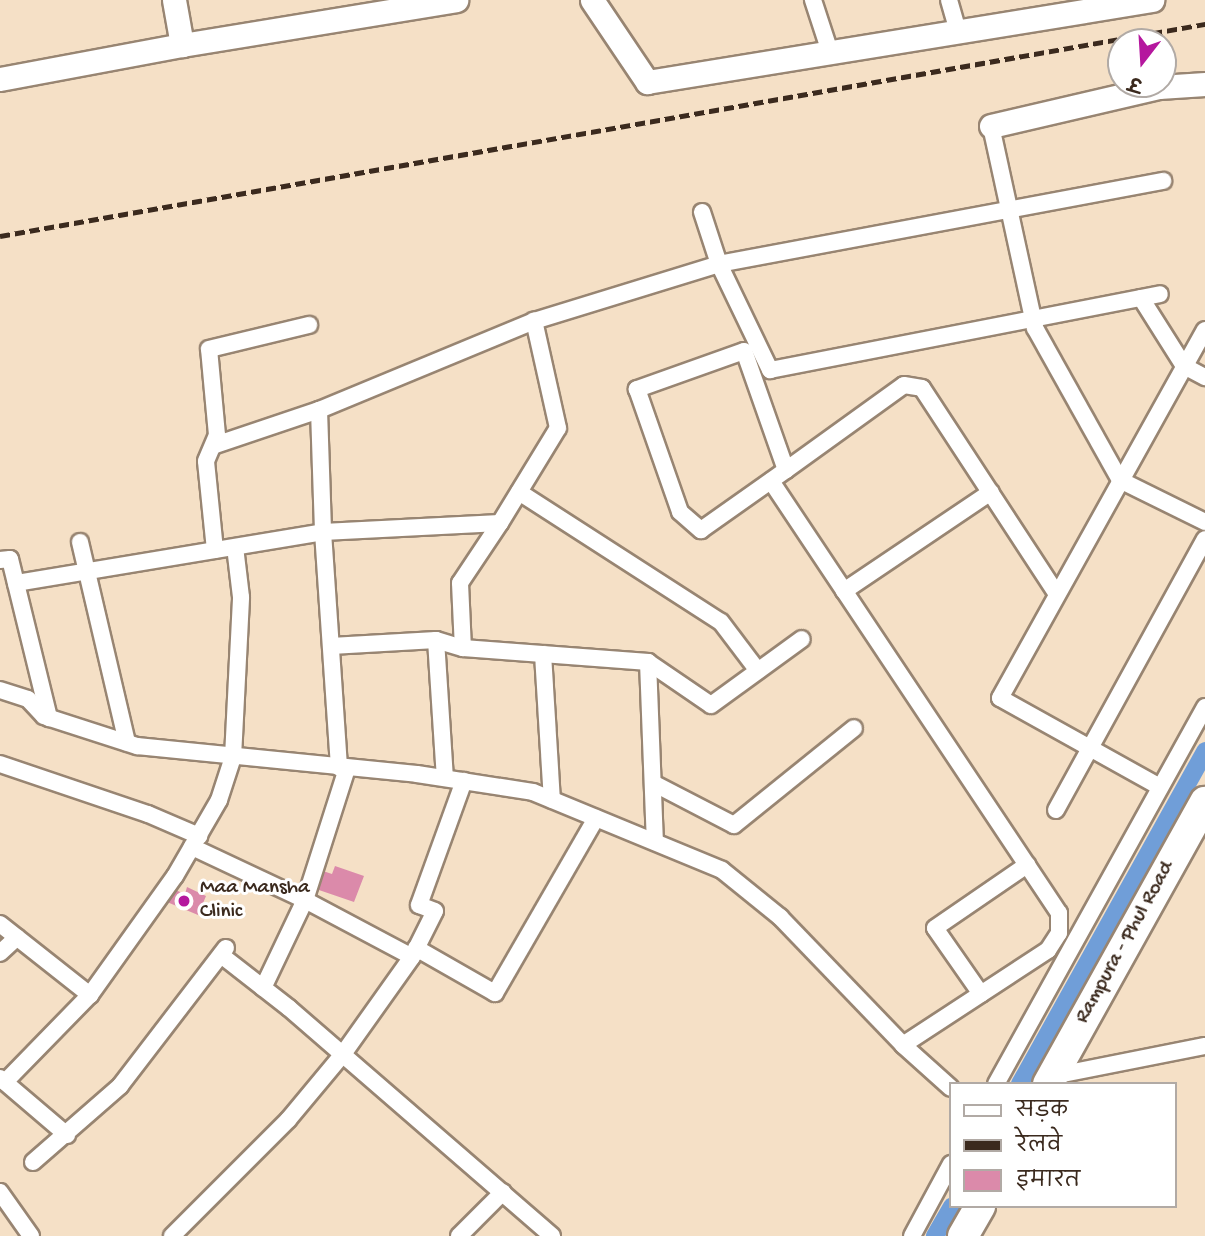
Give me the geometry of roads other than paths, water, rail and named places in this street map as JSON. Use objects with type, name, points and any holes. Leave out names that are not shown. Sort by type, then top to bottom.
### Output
[{"type":"highway","name":"Rampura - Phul Road","points":[[1050,1080],[1205,802]]},
{"type":"highway","points":[[963,1236],[979,1208]]},
{"type":"street","points":[[174,0],[182,45]]},
{"type":"street","points":[[0,79],[427,2],[456,0]]},
{"type":"street","points":[[592,0],[647,82],[958,31],[1065,7],[1152,0]]},
{"type":"street","points":[[813,0],[830,52]]},
{"type":"street","points":[[949,0],[958,31]]},
{"type":"street","points":[[1205,83],[1159,87],[991,126],[1035,328],[1120,480],[1205,522]]},
{"type":"street","points":[[215,445],[319,410],[534,321],[719,264],[1163,181]]},
{"type":"street","points":[[702,212],[719,264],[770,370],[1160,294]]},
{"type":"street","points":[[1141,298],[1184,366],[1205,377]]},
{"type":"street","points":[[463,648],[460,583],[558,428],[534,321]]},
{"type":"street","points":[[215,550],[206,461],[217,435],[209,349],[309,325]]},
{"type":"street","points":[[1160,787],[1000,698],[1205,330]]},
{"type":"street","points":[[786,470],[744,351],[637,389],[680,512],[701,530],[771,481],[904,385],[922,388],[1057,594]]},
{"type":"street","points":[[263,988],[305,900],[343,768],[323,532],[319,410]]},
{"type":"street","points":[[771,481],[1059,913],[1059,933],[1048,950],[904,1045]]},
{"type":"street","points":[[519,492],[722,622],[758,671]]},
{"type":"street","points":[[844,591],[991,492]]},
{"type":"street","points":[[16,583],[323,532],[500,523]]},
{"type":"street","points":[[1056,810],[1205,539]]},
{"type":"street","points":[[80,542],[127,743]]},
{"type":"street","points":[[67,1135],[3,1080],[90,995],[195,842],[219,800],[233,757],[241,597],[235,547]]},
{"type":"street","points":[[0,561],[10,559],[49,718]]},
{"type":"street","points":[[331,646],[436,640],[463,648],[648,662],[711,705],[802,639]]},
{"type":"street","points":[[436,640],[445,778]]},
{"type":"street","points":[[543,654],[552,800]]},
{"type":"street","points":[[648,662],[656,842]]},
{"type":"street","points":[[0,690],[28,699],[49,718],[127,743],[233,757],[445,778],[533,792],[656,842],[722,870],[780,917],[904,1045],[950,1087]]},
{"type":"street","points":[[997,1082],[1205,707]]},
{"type":"street","points":[[653,783],[734,825],[853,729]]},
{"type":"street","points":[[0,764],[148,814],[305,900],[495,993],[596,818]]},
{"type":"street","points":[[172,1236],[288,1120],[343,1054],[414,953],[435,911],[419,905],[464,781]]},
{"type":"street","points":[[981,994],[935,928],[1027,865]]},
{"type":"street","points":[[0,924],[90,995]]},
{"type":"street","points":[[0,953],[18,937]]},
{"type":"street","points":[[33,1162],[67,1135],[140,1064],[224,951],[263,988],[552,1236]]},
{"type":"street","points":[[1050,1080],[1205,1046]]},
{"type":"street","points":[[912,1236],[950,1166]]},
{"type":"street","points":[[0,1192],[31,1236]]},
{"type":"street","points":[[459,1236],[503,1192]]},
{"type":"waterway","points":[[1021,1082],[1205,751]]},
{"type":"waterway","points":[[935,1236],[951,1208]]},
{"type":"railway","points":[[0,236],[1205,24]]},
{"type":"place","name":"Maa Mansha Clinic","points":[[184,901]]}]
